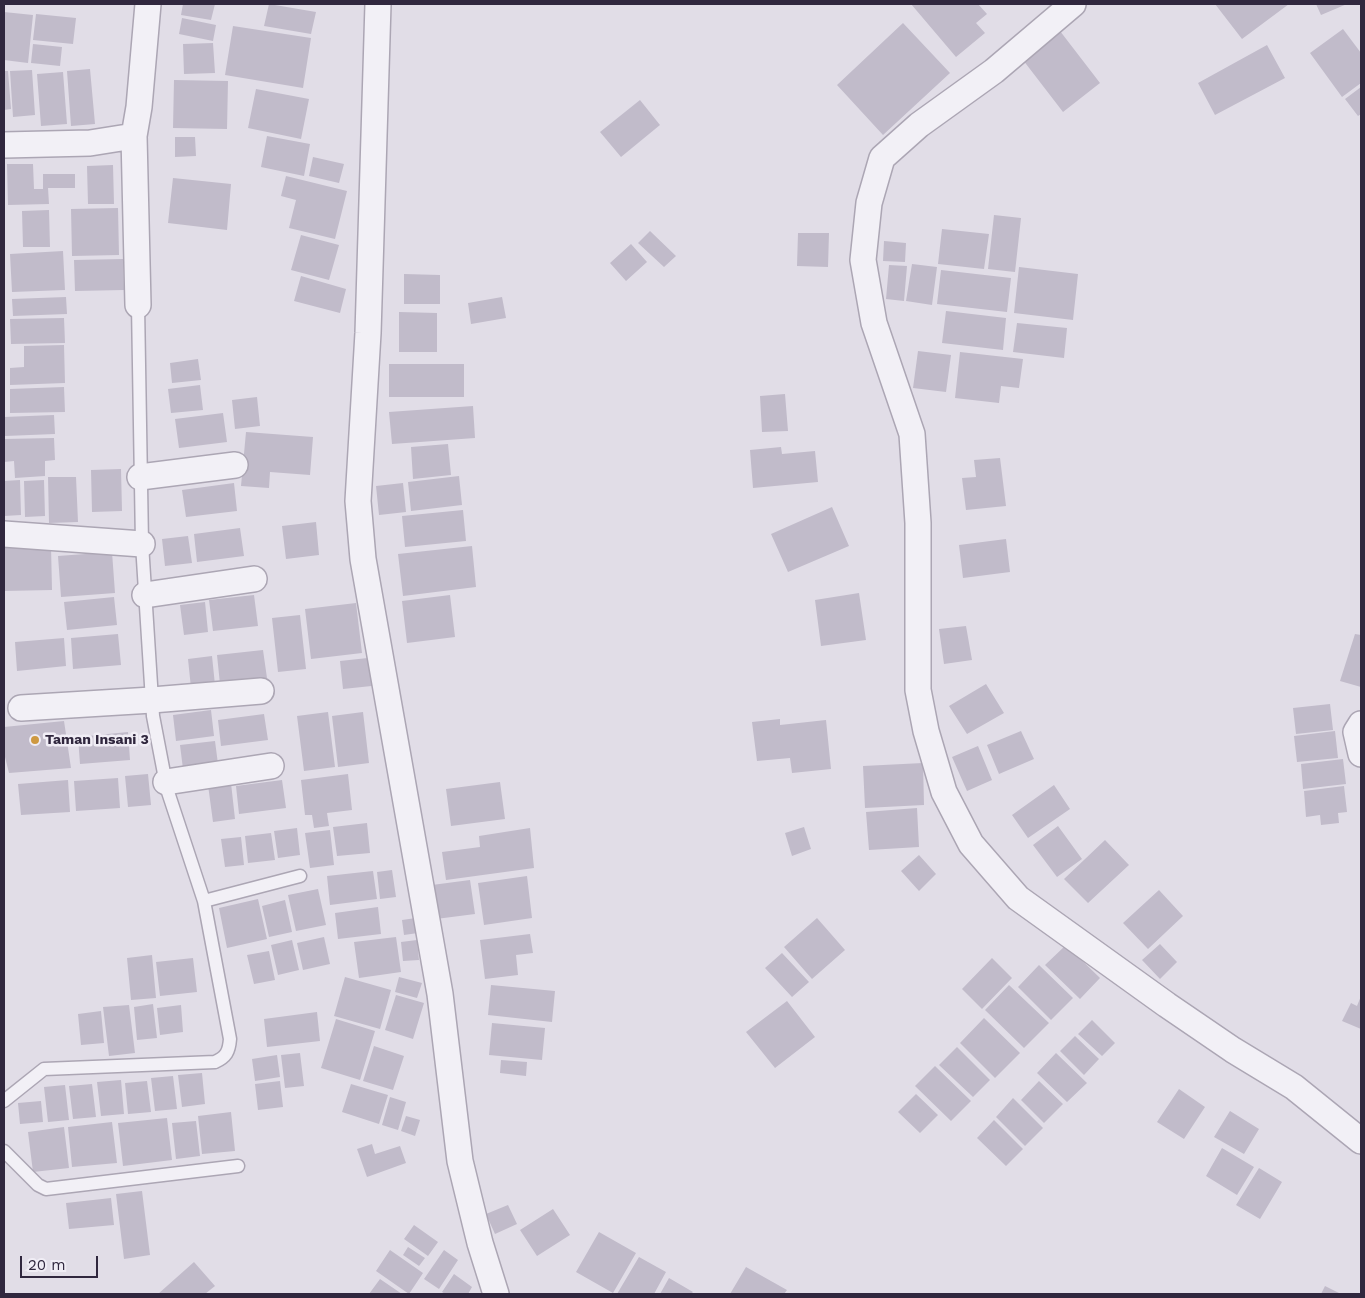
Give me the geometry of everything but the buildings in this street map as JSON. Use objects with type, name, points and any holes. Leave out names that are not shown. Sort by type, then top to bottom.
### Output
[{"type":"street","points":[[138,305],[134,136],[139,107],[148,4]]},
{"type":"street","points":[[378,4],[368,333],[358,510],[363,559],[440,994],[460,1162],[480,1243],[496,1294]]},
{"type":"street","points":[[1073,4],[994,70],[919,125],[882,158],[869,203],[863,260],[874,323],[912,434],[918,523],[918,690],[926,731],[944,792],[971,844],[1018,898],[1167,1006],[1233,1050],[1294,1087],[1361,1141]]},
{"type":"street","points":[[4,145],[90,144],[134,136]]},
{"type":"street","points":[[140,477],[235,465]]},
{"type":"street","points":[[4,534],[142,544]]},
{"type":"street","points":[[145,595],[254,579]]},
{"type":"street","points":[[21,708],[261,691]]},
{"type":"street","points":[[1361,724],[1356,732],[1361,754]]},
{"type":"street","points":[[166,782],[271,766]]},
{"type":"lane","points":[[4,1101],[44,1069],[215,1062],[223,1058],[229,1051],[230,1039],[204,901],[166,782],[153,716],[142,544],[138,305]]},
{"type":"lane","points":[[204,901],[300,876]]},
{"type":"lane","points":[[4,1151],[38,1185],[46,1189],[238,1166]]},
{"type":"place","name":"Taman Insani 3","points":[[35,740]]}]
